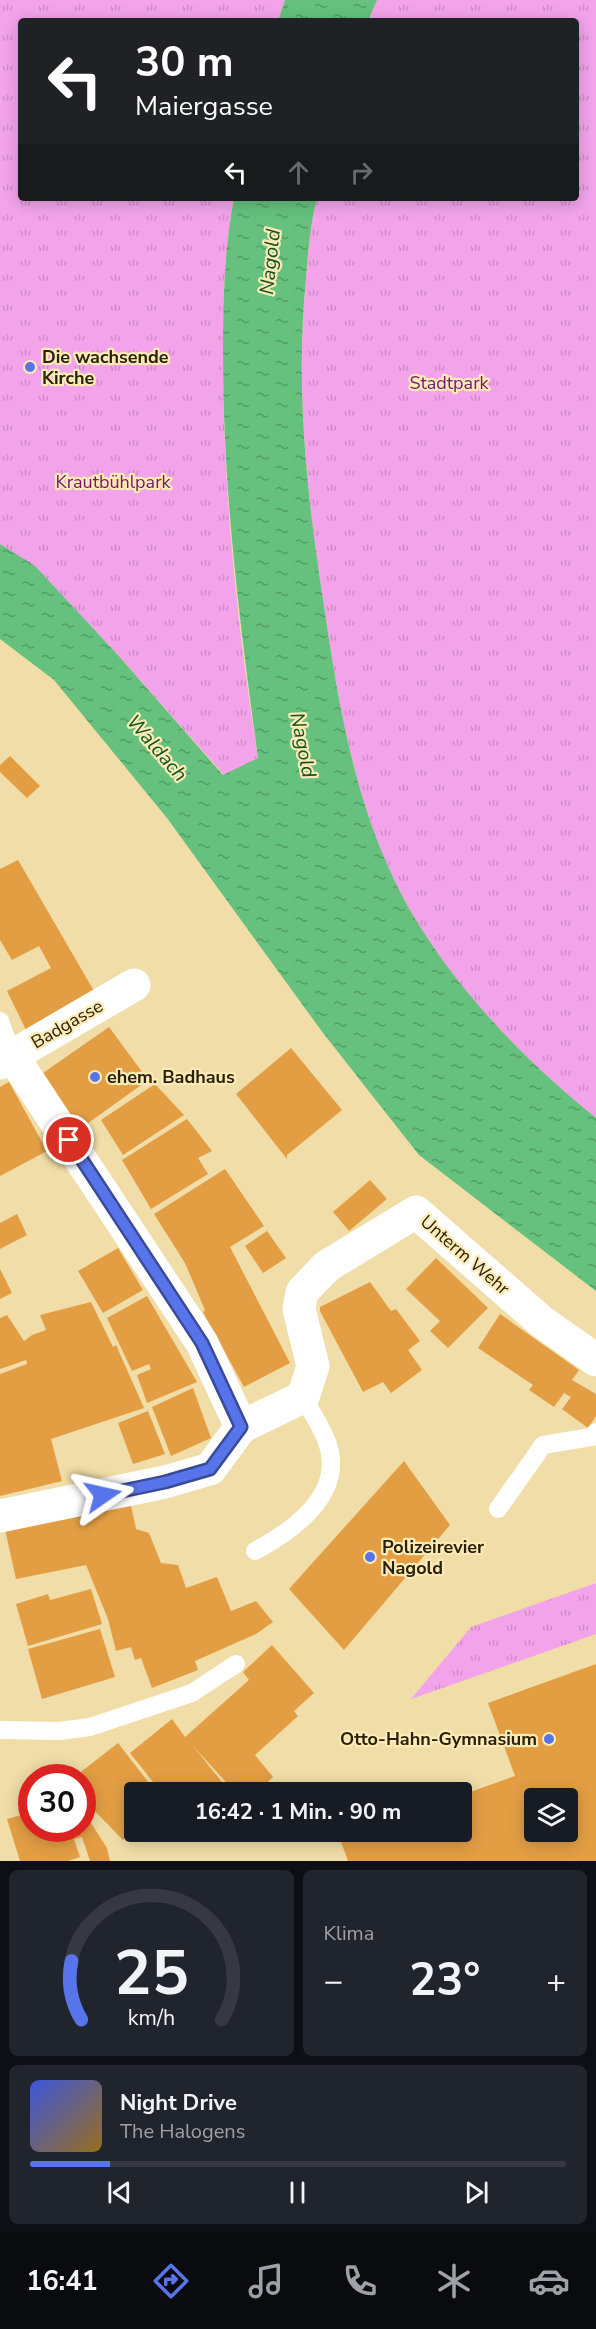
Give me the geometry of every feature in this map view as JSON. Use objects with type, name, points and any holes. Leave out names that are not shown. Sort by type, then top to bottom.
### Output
[{"type":"street","name":"Badgasse","points":[[6,1060],[134,985]]},
{"type":"street","points":[[6,1060],[202,1343],[241,1427]]},
{"type":"street","name":"Unterm Wehr","points":[[303,1396],[313,1366],[299,1309],[302,1292],[327,1266],[416,1212],[542,1322],[596,1360]]},
{"type":"street","points":[[0,1516],[165,1482],[210,1469],[241,1427],[303,1396]]},
{"type":"lane","points":[[0,1021],[6,1060]]},
{"type":"lane","points":[[255,1551],[287,1533],[327,1490],[331,1465],[327,1442],[303,1396]]},
{"type":"lane","points":[[498,1509],[543,1445],[591,1437],[596,1432]]},
{"type":"lane","points":[[0,1730],[59,1731],[90,1727],[192,1693],[236,1664]]},
{"type":"green space","name":"Krautbühlpark","points":[[0,0],[285,0],[279,18],[18,18],[18,201],[234,201],[226,257],[224,298],[226,458],[238,608],[258,758],[224,775],[117,654],[35,567],[0,544]]},
{"type":"green space","name":"Stadtpark","points":[[377,0],[596,0],[596,1118],[521,1051],[454,976],[416,920],[379,846],[354,768],[337,688],[312,524],[302,401],[303,319],[310,238],[316,201],[579,201],[579,18],[369,18]]},
{"type":"green space","points":[[596,1583],[596,1634],[411,1699],[471,1627]]},
{"type":"water","points":[[285,0],[377,0],[369,18],[279,18]]},
{"type":"water","points":[[234,201],[316,201],[310,238],[303,319],[304,442],[312,524],[330,647],[354,768],[379,846],[396,883],[434,948],[475,1002],[498,1027],[545,1074],[596,1118],[596,1291],[419,1155],[323,1033],[167,818],[54,680],[0,639],[0,544],[35,566],[117,654],[223,775],[258,758],[234,558],[226,458],[223,337],[228,237]]},
{"type":"building","points":[[10,756],[40,786],[27,798],[0,772],[0,765]]},
{"type":"building","points":[[18,860],[94,991],[27,1032],[7,991],[51,968],[39,946],[12,960],[0,940],[0,869]]},
{"type":"building","name":"ehem. Badhaus","points":[[109,1027],[148,1080],[80,1129],[43,1073]]},
{"type":"building","points":[[291,1048],[342,1110],[287,1155],[287,1159],[236,1094]]},
{"type":"building","points":[[9,1082],[47,1151],[0,1176],[0,1087]]},
{"type":"building","points":[[155,1084],[184,1115],[123,1155],[101,1120]]},
{"type":"building","points":[[187,1119],[212,1151],[198,1158],[208,1174],[151,1209],[122,1160]]},
{"type":"building","points":[[225,1169],[264,1226],[230,1247],[290,1363],[244,1387],[203,1312],[205,1310],[185,1263],[154,1214]]},
{"type":"building","points":[[370,1180],[387,1199],[349,1231],[333,1212]]},
{"type":"building","points":[[17,1214],[27,1235],[0,1249],[0,1223]]},
{"type":"building","points":[[267,1231],[286,1258],[263,1273],[245,1246]]},
{"type":"building","points":[[118,1248],[143,1290],[103,1313],[78,1271]]},
{"type":"building","points":[[436,1258],[488,1308],[448,1348],[430,1331],[440,1321],[406,1289]]},
{"type":"building","points":[[0,1269],[12,1293],[0,1299]]},
{"type":"building","points":[[370,1282],[391,1311],[396,1309],[420,1341],[408,1350],[422,1370],[391,1393],[383,1382],[363,1392],[320,1311],[320,1307]]},
{"type":"building","points":[[147,1296],[197,1382],[147,1403],[137,1375],[151,1369],[149,1364],[132,1371],[107,1318]]},
{"type":"building","points":[[91,1302],[113,1347],[116,1345],[144,1408],[51,1439],[62,1481],[0,1496],[0,1374],[27,1364],[26,1360],[0,1369],[0,1318],[7,1315],[24,1341],[46,1330],[40,1315]]},
{"type":"building","points":[[500,1314],[579,1370],[572,1380],[596,1394],[596,1416],[588,1428],[562,1409],[571,1397],[564,1393],[554,1407],[529,1390],[533,1385],[478,1348]]},
{"type":"building","points":[[193,1388],[211,1438],[171,1456],[152,1407]]},
{"type":"building","points":[[148,1411],[165,1454],[133,1464],[118,1423]]},
{"type":"building","name":"Polizeirevier Nagold","points":[[404,1461],[450,1525],[344,1650],[289,1589]]},
{"type":"building","points":[[130,1501],[136,1529],[149,1533],[161,1563],[178,1565],[186,1588],[217,1577],[231,1611],[256,1601],[273,1622],[256,1634],[195,1661],[198,1670],[152,1688],[141,1658],[135,1660],[131,1647],[116,1651],[108,1619],[86,1565],[16,1579],[4,1525]]},
{"type":"building","points":[[91,1589],[102,1624],[28,1646],[16,1604],[48,1594],[50,1600]]},
{"type":"building","points":[[100,1629],[115,1677],[42,1699],[28,1649]]},
{"type":"building","points":[[272,1645],[314,1693],[294,1711],[298,1716],[255,1755],[273,1777],[268,1782],[226,1782],[193,1746],[222,1782],[153,1782],[130,1753],[172,1719],[185,1737],[249,1680],[243,1672]]},
{"type":"building","name":"Otto-Hahn-Gymnasium","points":[[596,1664],[596,1861],[348,1861],[341,1842],[472,1842],[472,1791],[515,1776],[488,1703]]},
{"type":"building","points":[[118,1743],[148,1782],[124,1782],[123,1840],[96,1812],[96,1764],[91,1764]]},
{"type":"building","points":[[18,1816],[18,1842],[75,1842],[80,1857],[68,1861],[20,1861],[7,1819]]},
{"type":"building","points":[[96,1831],[107,1848],[110,1861],[90,1861],[84,1842],[96,1842]]},
{"type":"place","name":"Die wachsende Kirche","points":[[30,367]]},
{"type":"place","name":"ehem. Badhaus","points":[[95,1077]]},
{"type":"place","name":"Polizeirevier Nagold","points":[[370,1557]]},
{"type":"place","name":"Otto-Hahn-Gymnasium","points":[[549,1739]]},
{"type":"route","points":[[69,1140],[202,1343],[241,1427],[210,1469],[165,1482],[103,1495]]},
{"type":"water label","name":"Nagold","points":[[270,262]]},
{"type":"water label","name":"Nagold","points":[[303,745]]},
{"type":"water label","name":"Waldach","points":[[157,748]]}]
